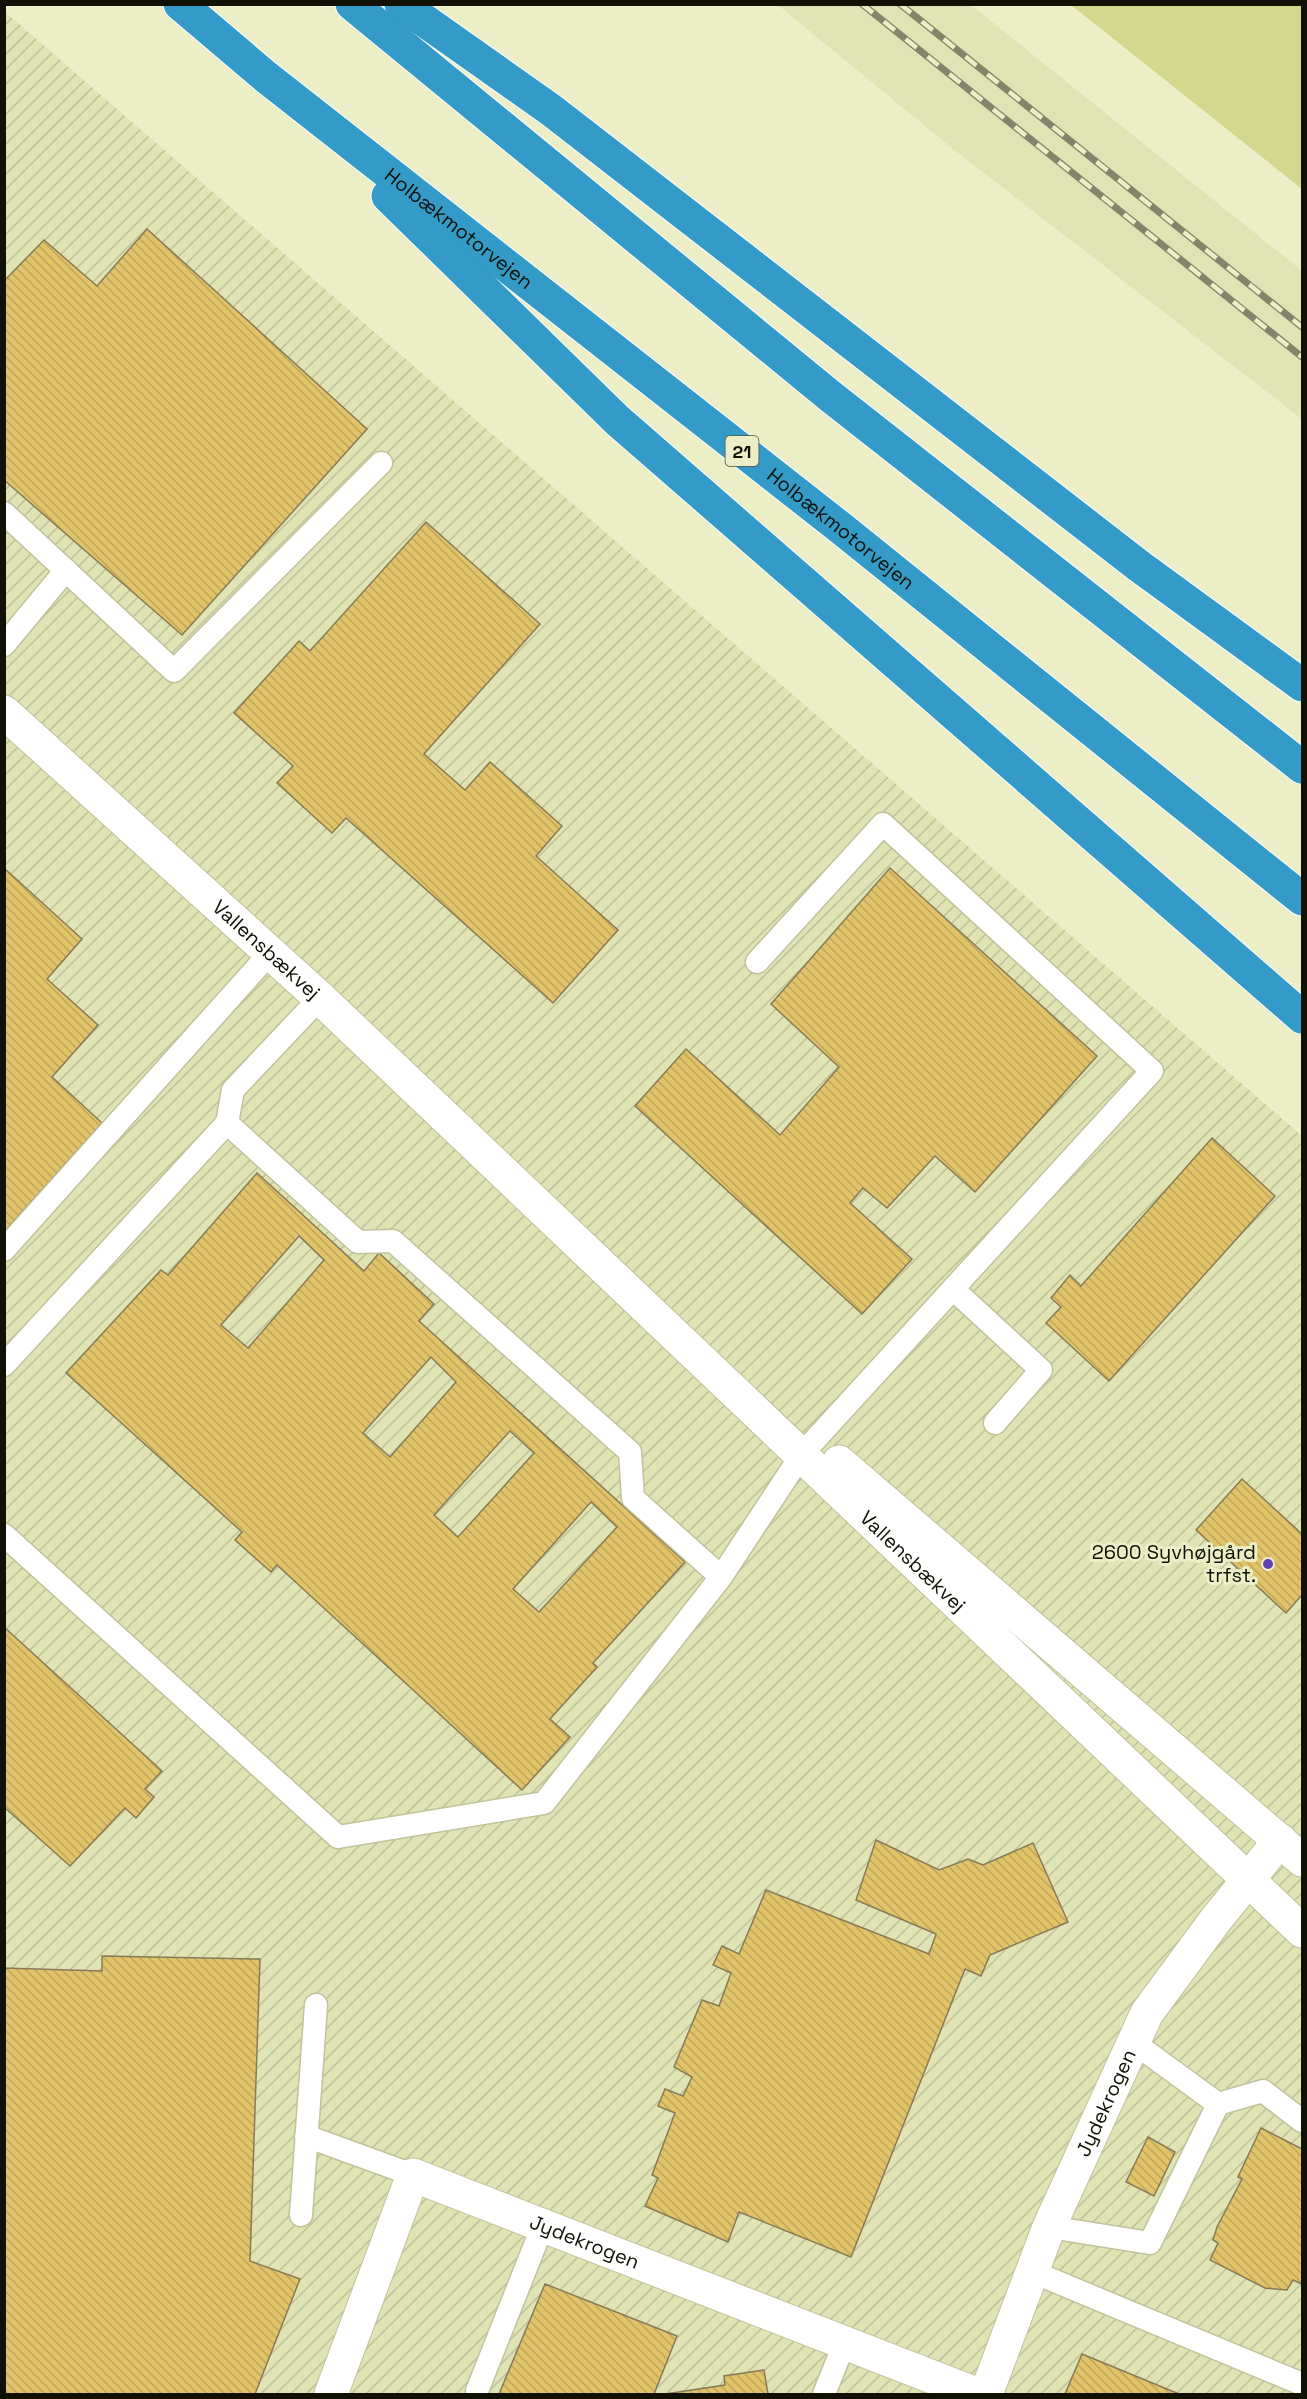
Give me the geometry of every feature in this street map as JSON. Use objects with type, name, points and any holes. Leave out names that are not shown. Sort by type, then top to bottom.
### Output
[{"type":"highway","name":"Holbækmotorvejen","points":[[180,4],[266,77],[851,536],[1302,899]]},
{"type":"highway","points":[[352,4],[830,396],[1302,767]]},
{"type":"highway","points":[[401,4],[551,110],[1139,566],[1302,685]]},
{"type":"highway","points":[[266,77],[617,420],[1302,1017]]},
{"type":"street","name":"Vallensbækvej","points":[[4,712],[320,998],[524,1190],[808,1447],[1291,1850]]},
{"type":"street","name":"Vallensbækvej","points":[[808,1447],[1247,1880],[1302,1931]]},
{"type":"street","name":"Jydekrogen","points":[[986,2394],[1049,2227],[1147,2013],[1247,1880],[1291,1850]]},
{"type":"street","name":"Jydekrogen","points":[[413,2175],[976,2394]]},
{"type":"street","points":[[331,2394],[413,2175]]},
{"type":"lane","points":[[4,513],[174,671],[381,463]]},
{"type":"lane","points":[[4,645],[66,570]]},
{"type":"lane","points":[[4,1535],[338,1837],[544,1803],[721,1577],[808,1447],[1152,1071],[883,824],[758,962]]},
{"type":"lane","points":[[4,1250],[270,953]]},
{"type":"lane","points":[[4,1365],[227,1123],[233,1090],[320,998]]},
{"type":"lane","points":[[227,1123],[358,1242],[393,1241],[630,1452],[633,1498],[721,1577]]},
{"type":"lane","points":[[953,1288],[1041,1370],[995,1423]]},
{"type":"lane","points":[[301,2215],[316,2005]]},
{"type":"lane","points":[[1133,2042],[1218,2104]]},
{"type":"lane","points":[[1049,2227],[1150,2243],[1218,2104],[1263,2091],[1302,2121]]},
{"type":"lane","points":[[306,2136],[413,2175]]},
{"type":"lane","points":[[477,2391],[543,2225]]},
{"type":"lane","points":[[1033,2272],[1302,2384]]},
{"type":"lane","points":[[824,2394],[845,2342]]},
{"type":"shaded area","points":[[778,5],[971,5],[1302,271],[1302,419],[953,149]]},
{"type":"shaded area","points":[[1071,5],[1302,5],[1302,189]]},
{"type":"shaded area","points":[[4,11],[1302,1136],[1302,2394],[5,2394]]},
{"type":"building","points":[[147,229],[367,429],[182,635],[4,480],[4,281],[44,240],[97,286]]},
{"type":"building","points":[[426,522],[540,624],[424,754],[465,790],[490,762],[562,826],[536,856],[618,930],[553,1003],[346,818],[332,833],[277,783],[293,766],[234,713],[299,641],[310,651]]},
{"type":"building","points":[[4,868],[82,939],[47,979],[98,1025],[52,1077],[102,1123],[4,1232]]},
{"type":"building","points":[[890,868],[1097,1056],[975,1192],[935,1156],[887,1208],[863,1188],[850,1203],[912,1259],[862,1314],[635,1106],[686,1049],[780,1135],[839,1067],[771,1004]]},
{"type":"building","points":[[1212,1138],[1275,1196],[1109,1381],[1046,1323],[1061,1307],[1051,1298],[1070,1275],[1081,1286]]},
{"type":"building","points":[[257,1173],[364,1271],[379,1253],[434,1304],[419,1321],[685,1562],[593,1663],[597,1667],[550,1719],[570,1737],[522,1790],[277,1565],[271,1572],[235,1540],[242,1532],[66,1373],[161,1270],[168,1275]],"holes":[[[299,1236],[324,1260],[248,1348],[221,1325]],[[431,1357],[456,1382],[390,1457],[363,1433]],[[510,1431],[534,1453],[458,1537],[434,1515]],[[591,1502],[617,1527],[539,1612],[513,1589]]]},
{"type":"building","name":"2600 Syvhøjgård trfst.","points":[[1242,1479],[1302,1534],[1302,1595],[1286,1613],[1196,1530]]},
{"type":"building","points":[[4,1627],[162,1771],[145,1789],[154,1797],[136,1818],[125,1808],[70,1866],[4,1807]]},
{"type":"building","points":[[876,1840],[939,1870],[968,1859],[983,1865],[1033,1843],[1068,1922],[990,1955],[981,1976],[965,1969],[851,2257],[739,2212],[728,2242],[645,2206],[658,2178],[652,2175],[675,2113],[658,2106],[665,2089],[683,2096],[692,2077],[674,2067],[702,2000],[719,2006],[731,1973],[713,1965],[722,1946],[739,1954],[766,1890],[929,1954],[936,1934],[856,1900]]},
{"type":"building","points":[[102,1956],[260,1959],[250,2261],[300,2279],[255,2394],[4,2394],[4,1968],[102,1971]]},
{"type":"building","points":[[1261,2128],[1302,2149],[1302,2284],[1293,2280],[1287,2290],[1265,2288],[1210,2260],[1218,2243],[1213,2240],[1217,2227],[1242,2179],[1238,2177]]},
{"type":"building","points":[[1148,2137],[1175,2152],[1154,2196],[1126,2182]]},
{"type":"building","points":[[545,2284],[677,2336],[654,2394],[499,2394]]},
{"type":"building","points":[[1082,2354],[1179,2394],[1065,2394]]},
{"type":"building","points":[[764,2370],[768,2394],[665,2394],[725,2385],[724,2376]]},
{"type":"railway","points":[[862,4],[1302,357]]},
{"type":"railway","points":[[900,4],[1302,327]]},
{"type":"place","name":"2600 Syvhøjgård trfst.","points":[[1268,1564]]}]
